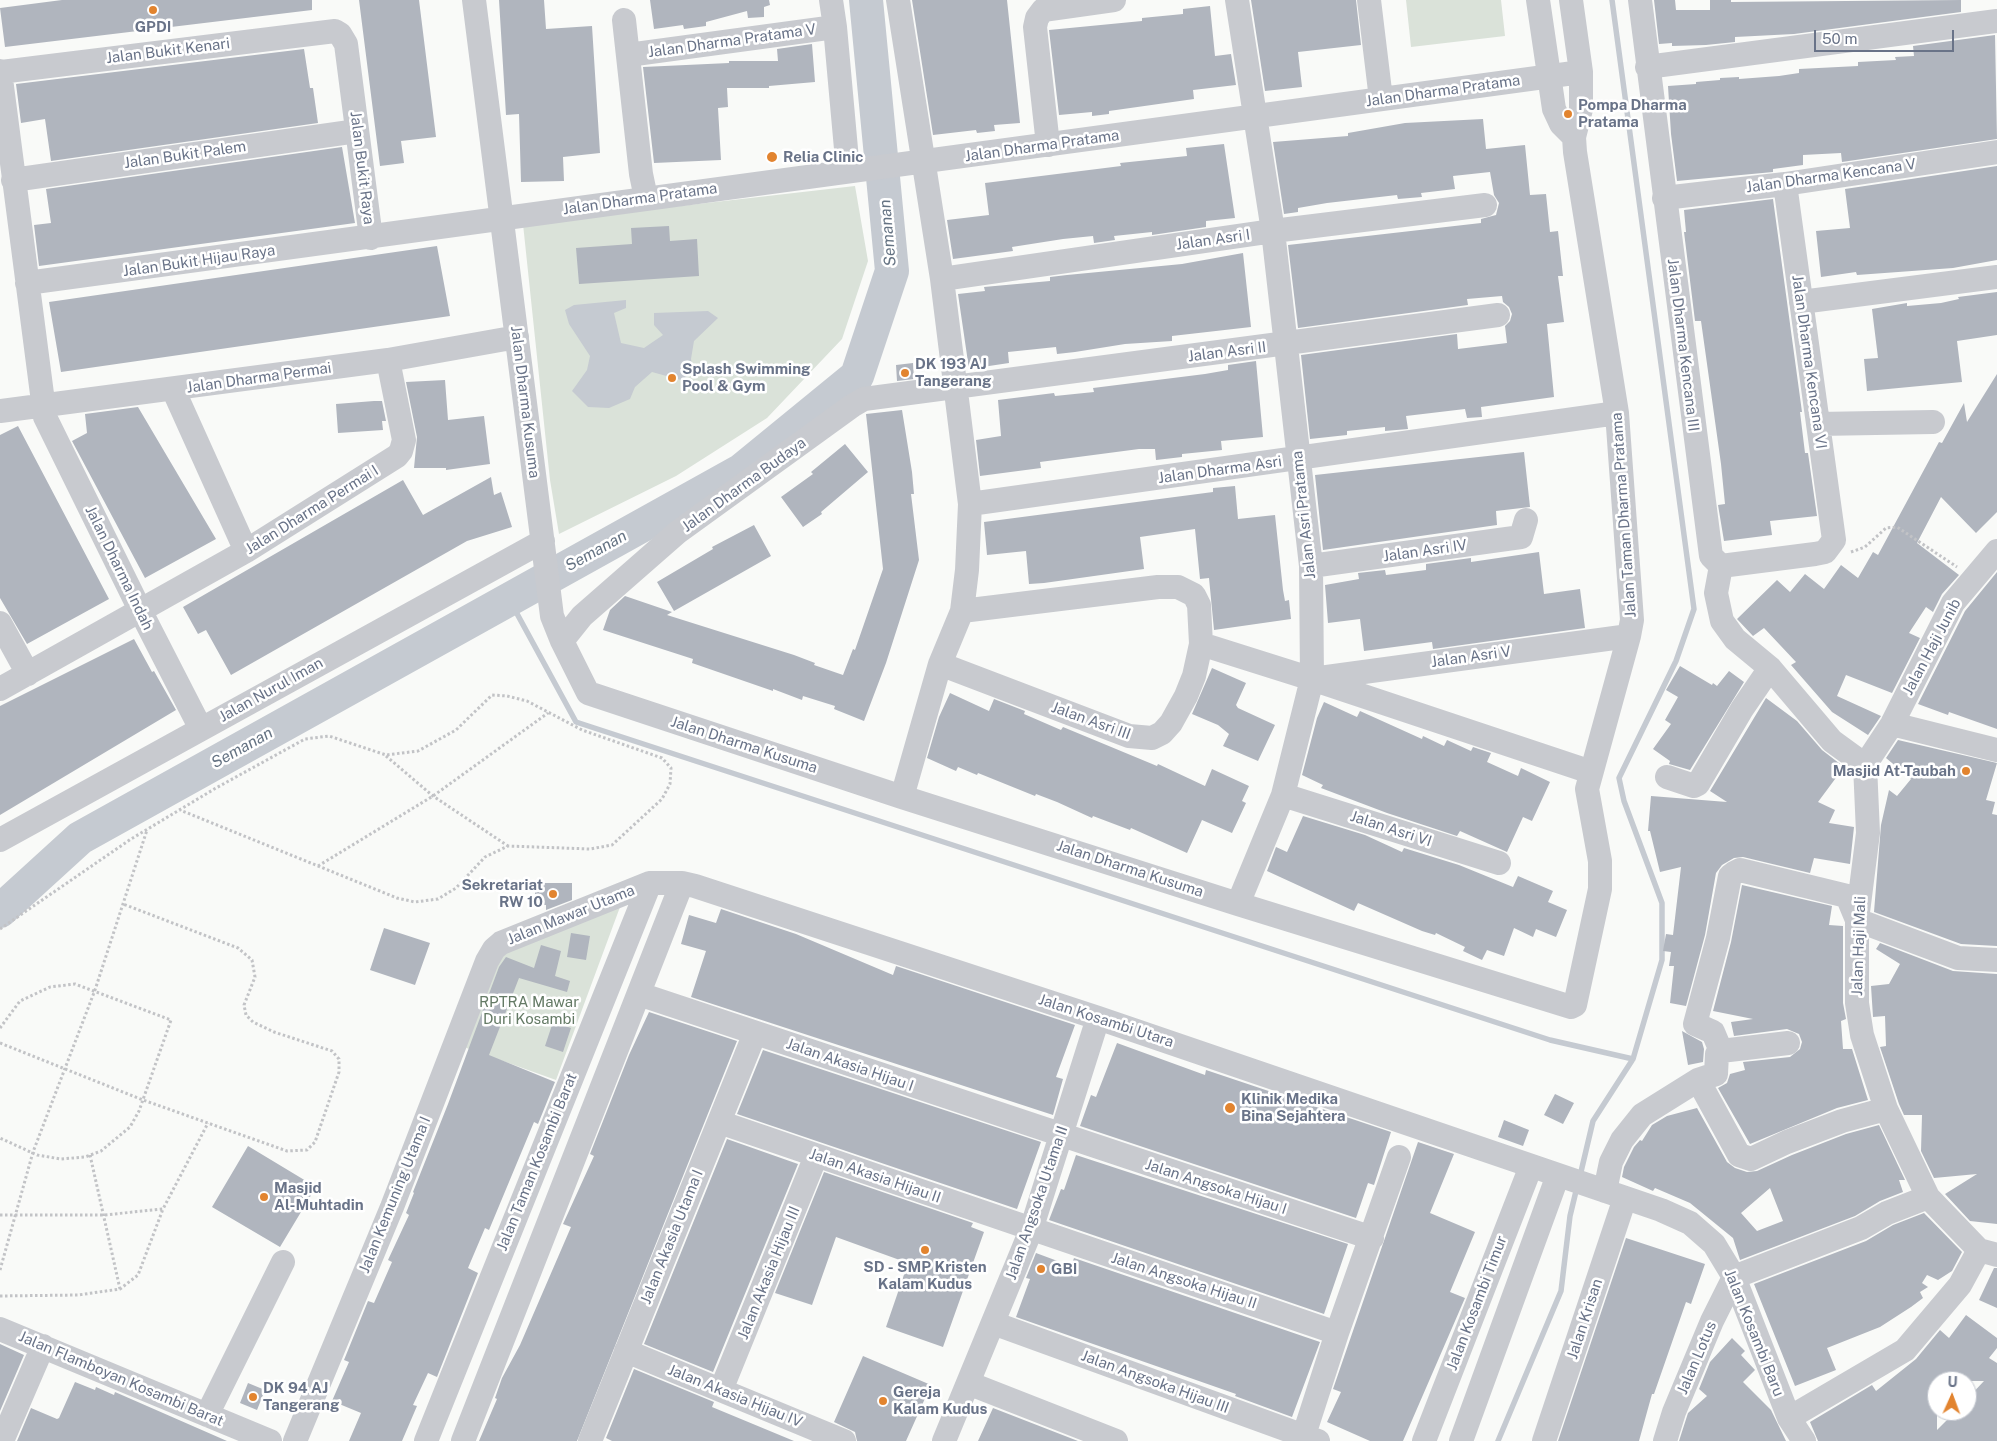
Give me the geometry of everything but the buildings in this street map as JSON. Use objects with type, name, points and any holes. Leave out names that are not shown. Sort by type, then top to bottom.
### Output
[{"type":"street","name":"Jalan Dharma Kusuma","points":[[474,0],[552,616],[585,689],[593,696],[902,797],[1238,904],[1574,1006]]},
{"type":"street","points":[[831,0],[851,171]]},
{"type":"street","points":[[898,0],[920,162],[942,279],[970,504],[967,570],[962,611],[940,664],[902,797]]},
{"type":"street","points":[[1048,145],[1035,27],[1037,18],[1043,10],[1114,0]]},
{"type":"street","name":"Jalan Asri Pratama","points":[[1237,0],[1257,116],[1273,231],[1311,566],[1312,679],[1282,795],[1238,904]]},
{"type":"street","points":[[1369,0],[1381,99]]},
{"type":"street","points":[[1538,0],[1547,76],[1554,109],[1561,124],[1574,137]]},
{"type":"street","name":"Jalan Taman Dharma Pratama","points":[[1571,0],[1581,72],[1582,109],[1574,137],[1617,413],[1632,620],[1587,789],[1600,861],[1600,889],[1574,1006]]},
{"type":"street","name":"Jalan Dharma Kencana III","points":[[1640,0],[1647,67],[1711,556],[1721,566]]},
{"type":"street","name":"Jalan Dharma Pratama V","points":[[624,20],[640,174],[646,198]]},
{"type":"street","points":[[1647,67],[1997,22]]},
{"type":"street","name":"Jalan Dharma Pratama V","points":[[628,55],[835,27]]},
{"type":"street","name":"Jalan Bukit Raya","points":[[335,31],[340,34],[346,44],[371,238],[502,218]]},
{"type":"street","name":"Jalan Bukit Kenari","points":[[0,72],[335,31]]},
{"type":"street","points":[[0,72],[4,149],[13,180],[43,406]]},
{"type":"street","name":"Jalan Dharma Pratama","points":[[502,218],[1581,72]]},
{"type":"street","name":"Jalan Bukit Palem","points":[[13,180],[358,131]]},
{"type":"street","name":"Jalan Dharma Kencana V","points":[[1664,198],[1785,184],[1997,152]]},
{"type":"street","name":"Jalan Dharma Kencana VI","points":[[1785,184],[1818,424],[1832,543]]},
{"type":"street","name":"Jalan Asri I","points":[[942,279],[1273,231],[1485,205]]},
{"type":"street","name":"Jalan Bukit Hijau Raya","points":[[27,283],[371,238]]},
{"type":"street","points":[[1801,302],[1997,277]]},
{"type":"street","name":"Jalan Asri II","points":[[956,387],[1498,315]]},
{"type":"street","name":"Jalan Dharma Permai","points":[[0,412],[388,360],[517,337]]},
{"type":"street","name":"Jalan Dharma Permai I","points":[[0,689],[246,551],[393,460],[402,451],[404,440],[388,360]]},
{"type":"street","name":"Jalan Dharma Budaya","points":[[562,641],[582,616],[678,532],[852,406],[878,396],[956,387]]},
{"type":"street","points":[[173,389],[246,551]]},
{"type":"street","name":"Jalan Dharma Indah","points":[[43,406],[45,417],[201,729]]},
{"type":"street","name":"Jalan Dharma Asri","points":[[970,504],[1617,413]]},
{"type":"street","points":[[1818,424],[1933,422]]},
{"type":"street","name":"Jalan Asri IV","points":[[1311,566],[1521,537],[1526,520]]},
{"type":"street","points":[[1832,543],[1824,552],[1721,566],[1716,592],[1722,621],[1735,639],[1770,668],[1832,741],[1865,765],[1892,724],[1997,750]]},
{"type":"street","name":"Jalan Nurul Iman","points":[[0,840],[201,729],[543,546]]},
{"type":"street","name":"Jalan Haji Junib","points":[[1892,724],[1953,603],[1997,551]]},
{"type":"street","name":"Jalan Asri III","points":[[940,664],[1129,736],[1152,738],[1162,733],[1171,723],[1186,696],[1194,676],[1201,644],[1199,606],[1194,595],[1178,587],[1158,587],[962,611]]},
{"type":"street","points":[[0,623],[28,674]]},
{"type":"street","name":"Jalan Asri V","points":[[1312,679],[1629,636]]},
{"type":"street","name":"Jalan Asri V","points":[[1201,644],[1591,772]]},
{"type":"street","points":[[1667,777],[1694,786],[1698,784],[1742,709],[1770,668]]},
{"type":"street","name":"Jalan Haji Mali","points":[[1865,765],[1868,833],[1857,920],[1857,1003],[1862,1035],[1886,1109],[1928,1197],[1988,1252]]},
{"type":"street","name":"Jalan Asri VI","points":[[1282,795],[1499,863]]},
{"type":"street","points":[[1788,1043],[1721,1051],[1713,1032],[1695,1024],[1718,938],[1730,876],[1734,872],[1740,870],[1847,896],[1857,920],[1958,958],[1997,960]]},
{"type":"street","name":"Jalan Kosambi Utara","points":[[650,883],[682,883],[1098,1018],[1563,1177]]},
{"type":"street","name":"Jalan Mawar Utama","points":[[494,949],[501,943],[650,883]]},
{"type":"street","name":"Jalan Taman Kosambi Barat","points":[[426,1441],[650,883]]},
{"type":"street","points":[[463,1441],[682,883]]},
{"type":"street","name":"Jalan Kemuning Utama I","points":[[294,1441],[392,1207],[487,961],[494,949]]},
{"type":"street","name":"Jalan Akasia Hijau I","points":[[639,994],[1060,1136]]},
{"type":"street","name":"Jalan Angsoka Utama II","points":[[944,1441],[1030,1230],[1098,1018]]},
{"type":"street","name":"Jalan Akasia Utama I","points":[[590,1441],[755,1032]]},
{"type":"street","name":"Jalan Krisan","points":[[1544,1441],[1610,1193],[1611,1162],[1627,1134],[1642,1115],[1698,1080],[1716,1074],[1717,1054],[1721,1051]]},
{"type":"street","points":[[1698,1080],[1739,1155],[1751,1159],[1787,1142],[1842,1121],[1886,1109]]},
{"type":"street","name":"Jalan Akasia Hijau II","points":[[719,1122],[1030,1230]]},
{"type":"street","name":"Jalan Angsoka Hijau I","points":[[1060,1136],[1372,1238]]},
{"type":"street","name":"Jalan Akasia Hijau III","points":[[722,1390],[816,1156]]},
{"type":"street","points":[[1308,1439],[1337,1333],[1399,1157]]},
{"type":"street","name":"Jalan Kosambi Timur","points":[[1424,1441],[1531,1166]]},
{"type":"street","name":"Jalan Kosambi Timur","points":[[1461,1441],[1563,1177]]},
{"type":"street","name":"Jalan Kosambi Baru","points":[[1563,1177],[1661,1210],[1690,1224],[1714,1244],[1734,1277],[1796,1434]]},
{"type":"street","points":[[1734,1277],[1861,1228],[1887,1213],[1928,1197]]},
{"type":"street","name":"Jalan Angsoka Hijau II","points":[[1030,1230],[1337,1333]]},
{"type":"street","points":[[1796,1434],[1905,1350],[1988,1252]]},
{"type":"street","points":[[207,1415],[283,1262]]},
{"type":"street","name":"Jalan Lotus","points":[[1666,1441],[1674,1412],[1712,1321],[1734,1277]]},
{"type":"street","name":"Jalan Angsoka Hijau III","points":[[993,1323],[1308,1439]]},
{"type":"street","name":"Jalan Flamboyan Kosambi Barat","points":[[0,1329],[270,1441]]},
{"type":"street","points":[[2,1441],[42,1346]]},
{"type":"street","name":"Jalan Akasia Hijau IV","points":[[626,1351],[844,1441]]},
{"type":"street","points":[[968,1383],[1116,1441]]},
{"type":"path","points":[[1832,543],[1837,552],[1849,553],[1865,547],[1886,528],[1897,527],[1939,554],[1973,580]]},
{"type":"path","points":[[180,810],[397,898],[416,902],[438,899],[450,892],[485,857],[508,846],[590,849],[612,844],[662,799],[670,784],[671,768],[662,758],[582,730],[527,701],[507,696],[492,695],[456,730],[418,751],[386,756]]},
{"type":"path","points":[[318,866],[433,796],[549,712]]},
{"type":"path","points":[[0,929],[147,829],[305,739],[329,736],[386,756],[433,796],[508,846]]},
{"type":"path","points":[[0,1270],[33,1152],[95,990],[147,829]]},
{"type":"path","points":[[0,1043],[143,1100],[287,1151],[307,1150],[315,1142],[338,1072],[339,1059],[332,1051],[274,1032],[253,1022],[246,1015],[244,1005],[255,977],[252,960],[238,948],[123,904]]},
{"type":"path","points":[[0,1028],[20,1001],[50,987],[75,984],[171,1020],[143,1100],[130,1127],[102,1151],[90,1155],[62,1159],[33,1152],[0,1138]]},
{"type":"path","points":[[0,1296],[78,1295],[120,1290],[138,1275],[163,1209],[208,1123]]},
{"type":"path","points":[[90,1155],[120,1290]]},
{"type":"path","points":[[0,1215],[104,1216],[163,1209]]},
{"type":"green space","points":[[1406,0],[1501,0],[1505,36],[1411,47]]},
{"type":"green space","name":"Splash Swimming Pool & Gym","points":[[855,186],[868,261],[842,339],[767,418],[676,476],[559,534],[550,480],[523,224]]},
{"type":"green space","name":"RPTRA Mawar Duri Kosambi","points":[[620,907],[556,1080],[461,1046],[498,954]]},
{"type":"shaded area","points":[[626,300],[626,308],[614,313],[621,343],[644,348],[663,335],[654,325],[654,313],[708,311],[718,318],[694,341],[691,359],[694,372],[681,380],[652,372],[635,387],[630,399],[609,408],[588,407],[572,391],[587,370],[590,356],[569,324],[565,310],[574,305]]},
{"type":"waterway","name":"Semanan","points":[[0,911],[80,838],[742,470],[857,376],[892,271],[866,0]]},
{"type":"waterway","points":[[1580,1176],[1593,1121],[1633,1059],[1662,960],[1662,903],[1624,801],[1619,778],[1676,661],[1694,609],[1612,0]]},
{"type":"waterway","points":[[509,599],[576,722],[1550,1040],[1633,1059]]},
{"type":"waterway","points":[[1498,1441],[1561,1291],[1570,1216],[1577,1187]]},
{"type":"place","name":"GPDI","points":[[153,10]]},
{"type":"place","name":"Pompa Dharma Pratama","points":[[1568,114]]},
{"type":"place","name":"Relia Clinic","points":[[772,157]]},
{"type":"place","name":"DK 193 AJ Tangerang","points":[[905,373]]},
{"type":"place","name":"Splash Swimming Pool & Gym","points":[[672,378]]},
{"type":"place","name":"Masjid At-Taubah","points":[[1966,771]]},
{"type":"place","name":"Sekretariat RW 10","points":[[553,894]]},
{"type":"place","name":"Klinik Medika Bina Sejahtera","points":[[1230,1108]]},
{"type":"place","name":"Masjid Al-Muhtadin","points":[[264,1197]]},
{"type":"place","name":"SD - SMP Kristen Kalam Kudus","points":[[925,1250]]},
{"type":"place","name":"GBI","points":[[1041,1269]]},
{"type":"place","name":"DK 94 AJ Tangerang","points":[[253,1397]]},
{"type":"place","name":"Gereja Kalam Kudus","points":[[883,1401]]}]
